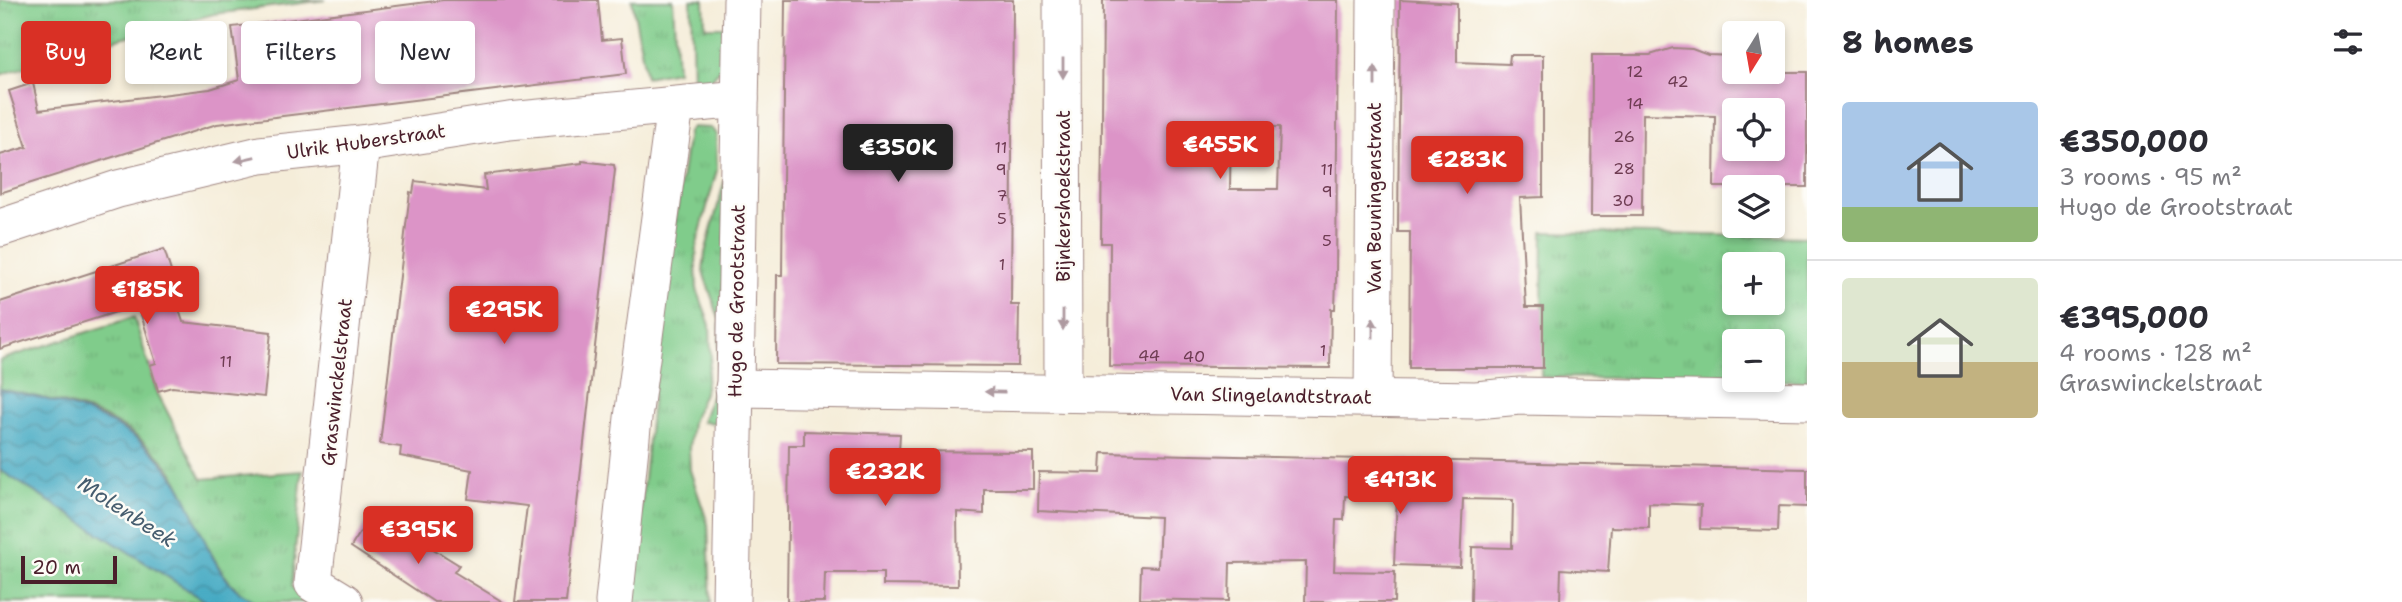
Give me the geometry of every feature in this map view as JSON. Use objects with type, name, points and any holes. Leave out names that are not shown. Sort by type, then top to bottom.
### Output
[{"type":"street","name":"Hugo de Grootstraat","points":[[732,602],[743,0]]},
{"type":"street","name":"Bijnkershoekstraat","points":[[1062,0],[1063,393]]},
{"type":"street","name":"Van Beuningenstraat","points":[[1373,397],[1376,0]]},
{"type":"street","name":"Ulrik Huberstraat","points":[[0,228],[118,189],[247,158],[509,121],[740,99]]},
{"type":"street","points":[[614,602],[633,418],[675,106]]},
{"type":"street","name":"Graswinckelstraat","points":[[344,602],[313,583],[361,144]]},
{"type":"street","name":"Van Slingelandtstraat","points":[[734,388],[1476,400],[1520,396],[1807,401]]},
{"type":"green space","points":[[0,0],[326,0],[214,14],[187,21],[125,21],[125,37],[111,41],[111,21],[21,21],[21,69],[0,75]]},
{"type":"green space","points":[[632,0],[673,0],[677,71],[646,77]]},
{"type":"green space","points":[[691,0],[704,0],[705,27],[728,27],[729,60],[710,81],[693,83]]},
{"type":"green space","points":[[692,127],[711,128],[716,134],[717,170],[697,244],[696,265],[697,289],[710,325],[711,357],[704,393],[692,422],[689,448],[690,470],[708,524],[711,602],[631,602],[659,336],[688,132]]},
{"type":"green space","points":[[727,172],[720,423],[702,422],[717,378],[720,321],[703,272],[705,253]]},
{"type":"green space","points":[[1543,232],[1722,235],[1722,238],[1807,237],[1807,381],[1785,381],[1785,329],[1722,329],[1722,380],[1541,377]]},
{"type":"green space","points":[[134,317],[157,392],[202,479],[302,471],[292,587],[314,602],[256,602],[242,594],[217,564],[171,469],[132,433],[78,407],[0,389],[0,360]]},
{"type":"green space","points":[[0,470],[207,602],[0,602]]},
{"type":"water","name":"Molenbeek","points":[[0,389],[84,411],[133,436],[173,475],[226,579],[256,602],[207,602],[0,470]]},
{"type":"building","points":[[443,0],[598,0],[602,40],[622,38],[626,74],[217,124],[0,193],[0,155],[27,147],[9,91],[30,84],[33,84],[39,110],[210,89],[239,80],[232,27],[241,26],[241,84],[361,84],[361,21],[279,21]]},
{"type":"building","points":[[785,0],[1013,0],[1011,305],[1019,305],[1018,366],[776,364],[777,275],[782,275]]},
{"type":"building","points":[[1103,0],[1338,0],[1336,279],[1335,309],[1331,309],[1330,368],[1109,366],[1110,243],[1101,243]],"holes":[[[1231,126],[1280,127],[1278,189],[1230,189]]]},
{"type":"building","points":[[1400,0],[1457,3],[1457,62],[1509,64],[1510,55],[1543,55],[1543,197],[1520,198],[1526,307],[1543,307],[1543,368],[1409,368],[1410,232],[1398,232]]},
{"type":"building","points":[[1673,48],[1722,56],[1722,84],[1785,84],[1785,72],[1807,72],[1807,187],[1785,187],[1785,175],[1722,175],[1722,187],[1714,187],[1715,116],[1643,114],[1642,216],[1591,216],[1592,55],[1650,55]]},
{"type":"building","points":[[582,161],[614,165],[615,170],[566,602],[515,602],[527,506],[468,499],[472,470],[400,456],[401,447],[380,444],[410,192],[413,193],[415,181],[486,190],[484,175]]},
{"type":"building","points":[[164,249],[174,281],[170,282],[183,322],[271,332],[264,397],[172,387],[158,391],[150,365],[156,363],[138,305],[0,349],[0,302]]},
{"type":"building","points":[[804,431],[900,434],[899,451],[1033,452],[1033,489],[984,489],[984,514],[957,512],[958,586],[883,585],[883,573],[825,573],[824,602],[787,602],[789,445],[804,445]]},
{"type":"building","points":[[1102,453],[1807,469],[1807,507],[1779,506],[1778,531],[1700,529],[1701,505],[1649,503],[1649,528],[1611,527],[1608,572],[1561,569],[1560,602],[1471,602],[1472,547],[1512,548],[1513,500],[1463,499],[1460,567],[1394,565],[1397,497],[1345,496],[1344,520],[1336,520],[1334,571],[1395,572],[1394,602],[1305,602],[1306,562],[1230,563],[1229,601],[1140,599],[1141,566],[1158,567],[1160,517],[1038,511],[1039,472],[1101,473]]},
{"type":"building","points":[[368,520],[405,541],[409,534],[459,565],[454,572],[503,602],[434,602],[351,547]]}]
